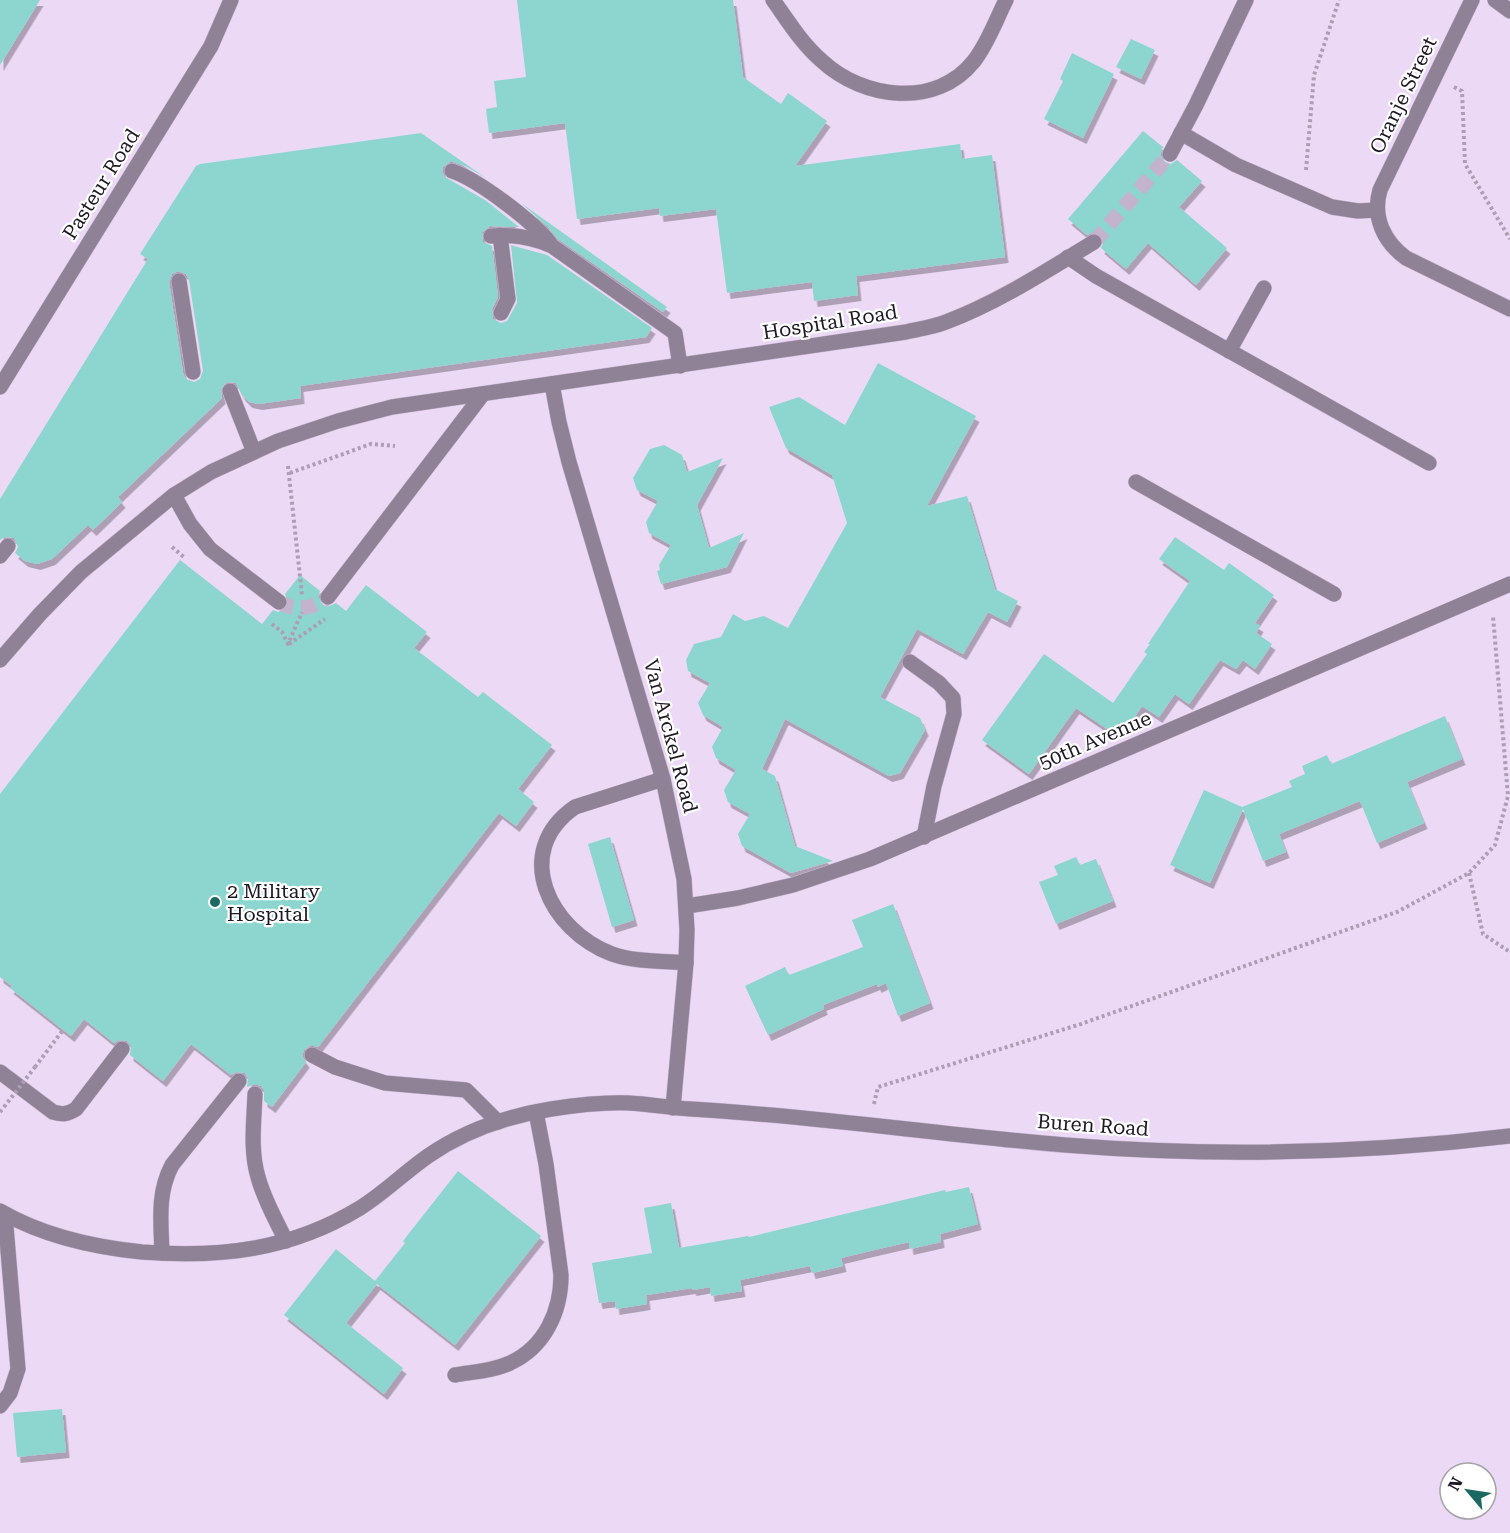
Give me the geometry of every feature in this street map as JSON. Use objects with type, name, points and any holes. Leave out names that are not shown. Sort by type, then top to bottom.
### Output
[{"type":"street","name":"Pasteur Road","points":[[0,387],[211,45],[231,0]]},
{"type":"street","points":[[772,0],[822,62],[862,86],[878,91],[911,95],[930,91],[948,83],[972,63],[982,50],[1006,0]]},
{"type":"street","points":[[1170,154],[1246,0]]},
{"type":"street","name":"Oranje Street","points":[[1377,210],[1380,190],[1472,0]]},
{"type":"street","points":[[1495,0],[1510,11]]},
{"type":"street","points":[[1181,133],[1236,165],[1332,207],[1358,212],[1377,210],[1380,225],[1395,250],[1406,258],[1510,309]]},
{"type":"street","points":[[452,171],[470,179],[528,220],[552,246]]},
{"type":"street","points":[[501,313],[508,299],[495,236],[536,239],[552,246],[675,333],[680,366]]},
{"type":"street","name":"Hospital Road","points":[[0,660],[81,572],[174,495],[211,472],[307,431],[392,407],[906,332],[943,323],[978,309],[1094,242]]},
{"type":"street","points":[[1068,257],[1096,276],[1429,463]]},
{"type":"street","points":[[179,281],[193,372]]},
{"type":"street","points":[[1229,351],[1264,288]]},
{"type":"street","name":"Van Arckel Road","points":[[552,384],[569,462],[663,779],[680,853],[687,906],[686,963],[673,1108]]},
{"type":"street","points":[[230,391],[254,452]]},
{"type":"street","points":[[328,597],[483,394]]},
{"type":"street","points":[[1136,482],[1334,594]]},
{"type":"street","points":[[174,495],[190,524],[210,549],[279,602]]},
{"type":"street","name":"50th Avenue","points":[[687,906],[738,898],[793,885],[870,859],[1510,584]]},
{"type":"street","points":[[910,662],[939,683],[953,698],[954,714],[934,786],[924,837]]},
{"type":"street","points":[[663,779],[575,807],[564,814],[549,834],[545,846],[542,864],[544,882],[557,913],[581,937],[596,946],[631,959],[686,963]]},
{"type":"street","points":[[0,1072],[54,1112],[69,1113],[76,1109],[122,1049]]},
{"type":"street","points":[[312,1055],[335,1067],[385,1083],[466,1090],[498,1122]]},
{"type":"street","points":[[162,1253],[160,1203],[166,1178],[172,1165],[239,1081]]},
{"type":"street","points":[[255,1094],[253,1143],[258,1177],[264,1196],[286,1241]]},
{"type":"street","name":"Buren Road","points":[[3,1213],[32,1228],[58,1237],[110,1249],[193,1255],[256,1249],[286,1241],[340,1219],[383,1192],[424,1159],[470,1132],[536,1112],[597,1104],[628,1103],[1065,1145],[1196,1153],[1323,1152],[1510,1136]]},
{"type":"street","points":[[455,1375],[508,1364],[522,1356],[544,1335],[558,1307],[561,1275],[546,1164],[536,1112]]},
{"type":"street","points":[[0,1406],[10,1393],[18,1369],[7,1325],[3,1213]]},
{"type":"path","points":[[1300,194],[1307,165],[1314,75],[1339,0]]},
{"type":"path","points":[[1434,78],[1462,91],[1466,164],[1510,239]]},
{"type":"path","points":[[290,473],[371,444],[395,446]]},
{"type":"path","points":[[868,1125],[878,1087],[1081,1024],[1397,912],[1469,873],[1495,845],[1508,796],[1491,592]]},
{"type":"path","points":[[1469,873],[1483,934],[1510,952]]},
{"type":"path","points":[[0,1112],[63,1030]]},
{"type":"building","points":[[0,0],[40,0],[0,65]]},
{"type":"building","points":[[517,0],[733,0],[743,77],[781,104],[788,93],[827,121],[795,166],[960,144],[962,159],[992,155],[1005,257],[856,276],[858,295],[814,301],[812,282],[727,293],[716,209],[660,216],[659,208],[577,219],[565,123],[489,133],[486,109],[497,107],[494,81],[526,77]]},
{"type":"building","points":[[1131,39],[1155,50],[1141,79],[1116,67]]},
{"type":"building","points":[[1072,53],[1114,74],[1083,138],[1044,119],[1063,81],[1060,79]]},
{"type":"building","points":[[1143,131],[1163,147],[1160,155],[1165,162],[1171,164],[1177,160],[1202,181],[1179,207],[1227,248],[1196,285],[1148,243],[1126,269],[1101,248],[1104,241],[1099,234],[1093,232],[1087,235],[1068,219]]},
{"type":"building","points":[[421,133],[486,178],[451,161],[443,167],[442,172],[445,177],[485,200],[519,227],[490,226],[482,232],[483,242],[492,246],[498,297],[492,309],[493,319],[501,323],[507,321],[517,303],[511,245],[547,255],[652,328],[646,337],[300,386],[301,398],[259,404],[249,402],[242,395],[236,383],[227,382],[221,389],[222,398],[118,497],[122,502],[93,530],[88,525],[52,559],[37,564],[25,561],[15,553],[18,547],[14,538],[5,537],[0,540],[0,499],[148,259],[140,254],[196,166]],"holes":[[[178,271],[186,274],[189,280],[203,371],[200,379],[194,382],[186,379],[183,373],[169,282],[172,274]]]},
{"type":"building","points":[[521,203],[667,307],[663,312],[558,239]]},
{"type":"building","points":[[878,363],[976,416],[927,506],[967,496],[995,589],[1018,601],[1007,622],[988,612],[963,654],[917,629],[880,697],[920,718],[925,730],[900,773],[889,776],[785,719],[762,769],[775,776],[795,846],[833,861],[791,873],[742,846],[738,834],[750,814],[728,802],[724,790],[736,770],[716,758],[712,747],[723,727],[703,715],[698,703],[710,683],[688,671],[686,660],[694,644],[721,637],[733,614],[745,621],[764,616],[788,628],[847,523],[832,475],[786,448],[769,407],[799,397],[845,425]]},
{"type":"building","points":[[664,445],[682,455],[687,472],[723,458],[697,505],[709,548],[744,533],[727,567],[661,584],[657,571],[660,570],[659,565],[671,545],[649,533],[646,522],[658,501],[637,490],[633,478],[650,449]]},
{"type":"building","points":[[1175,537],[1224,570],[1229,563],[1274,595],[1255,623],[1260,626],[1256,633],[1272,644],[1255,669],[1243,660],[1236,669],[1220,660],[1189,704],[1175,694],[1159,717],[1142,706],[1128,727],[1121,722],[1113,733],[1076,708],[1029,774],[982,740],[1044,654],[1113,703],[1147,654],[1144,652],[1150,644],[1148,644],[1190,581],[1159,559]]},
{"type":"building","name":"2 Military Hospital","points":[[180,560],[262,624],[273,610],[278,612],[286,608],[289,603],[285,594],[300,575],[320,591],[318,596],[322,604],[327,607],[336,603],[346,611],[366,585],[427,632],[414,648],[478,697],[483,692],[552,745],[518,789],[534,802],[516,826],[499,813],[318,1047],[311,1045],[304,1050],[302,1056],[306,1062],[272,1107],[264,1101],[264,1090],[261,1086],[255,1084],[247,1087],[248,1078],[245,1073],[236,1072],[231,1075],[191,1044],[163,1081],[130,1055],[131,1046],[127,1041],[119,1040],[114,1043],[84,1019],[71,1036],[10,988],[12,986],[0,977],[0,794]]},
{"type":"building","points":[[1445,716],[1462,759],[1407,782],[1424,823],[1377,843],[1360,801],[1279,834],[1286,852],[1263,861],[1243,809],[1210,883],[1170,865],[1204,790],[1242,807],[1292,787],[1289,781],[1305,774],[1302,766],[1327,755],[1331,764]]},
{"type":"building","points":[[610,837],[634,920],[612,927],[588,844]]},
{"type":"building","points":[[1076,857],[1080,865],[1096,859],[1113,901],[1056,924],[1039,882],[1058,875],[1054,866]]},
{"type":"building","points":[[893,904],[930,1003],[898,1016],[886,983],[878,987],[877,984],[823,1005],[824,1009],[768,1035],[745,986],[785,967],[789,975],[863,947],[852,920]]},
{"type":"building","points":[[458,1171],[541,1236],[455,1345],[377,1284],[346,1323],[403,1368],[384,1394],[284,1315],[336,1249],[375,1281]]},
{"type":"building","points":[[969,1187],[978,1224],[940,1234],[941,1242],[910,1249],[909,1242],[870,1251],[841,1258],[843,1266],[812,1273],[810,1266],[740,1280],[742,1291],[711,1296],[710,1287],[693,1290],[692,1288],[646,1295],[647,1304],[616,1309],[615,1301],[599,1303],[592,1263],[652,1253],[644,1208],[671,1203],[679,1248],[749,1237],[945,1190],[946,1192]]},
{"type":"building","points":[[62,1409],[66,1452],[17,1457],[13,1413]]},
{"type":"tunnel","points":[[1094,242],[1170,154]]},
{"type":"tunnel","points":[[279,602],[292,607],[305,608],[328,597]]},
{"type":"place","name":"2 Military Hospital","points":[[215,902]]}]
